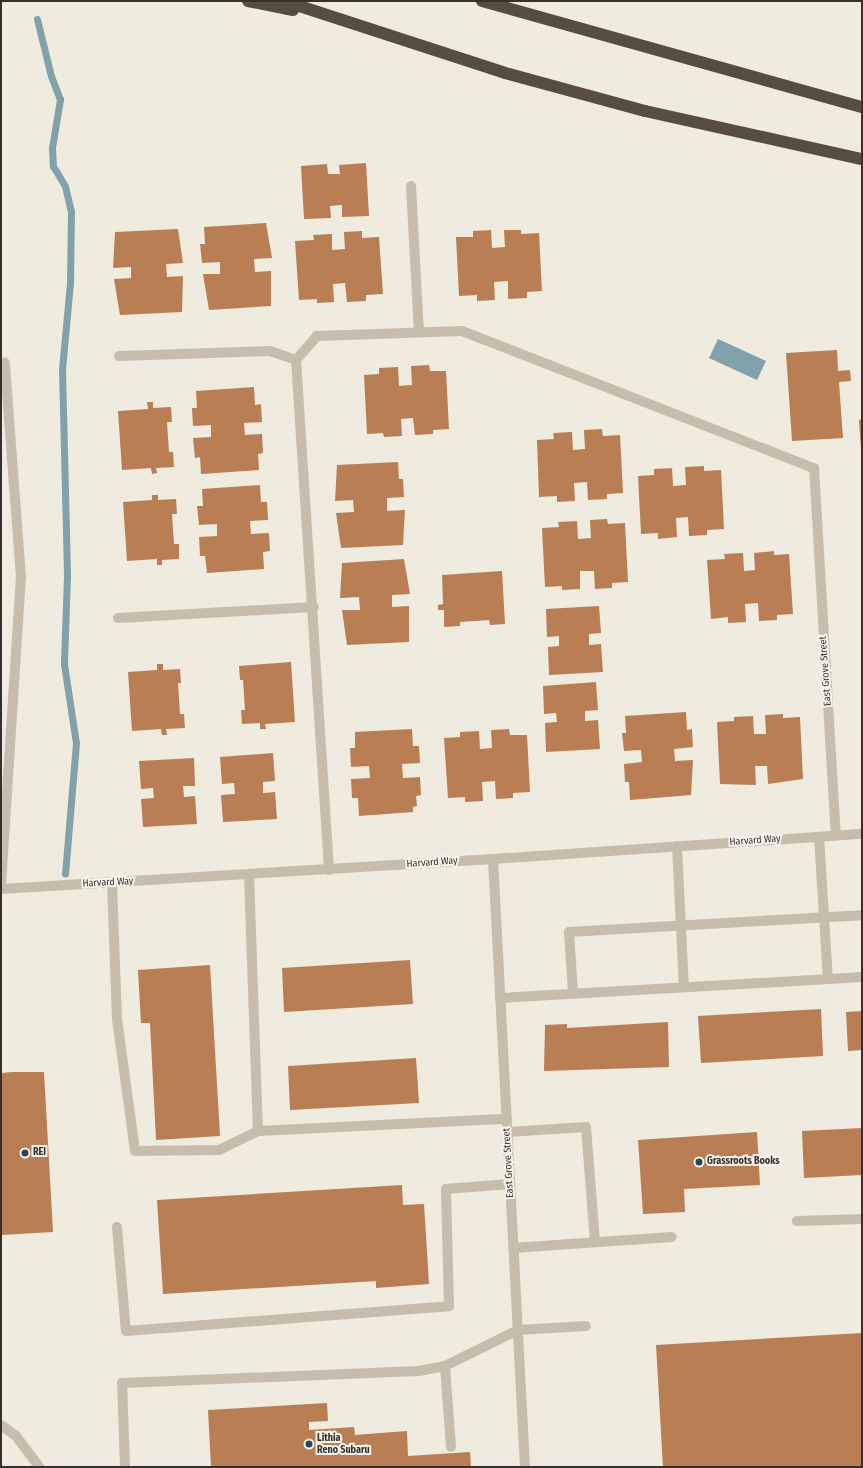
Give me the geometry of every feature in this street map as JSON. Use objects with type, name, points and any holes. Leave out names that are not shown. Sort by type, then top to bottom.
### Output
[{"type":"highway","points":[[248,1],[323,16]]},
{"type":"highway","points":[[284,1],[323,16],[505,73],[653,112],[862,160]]},
{"type":"highway","points":[[482,1],[862,107]]},
{"type":"street","points":[[329,870],[314,607],[296,360],[317,336],[419,332],[411,186]]},
{"type":"street","name":"East Grove Street","points":[[419,332],[462,331],[814,468],[836,835]]},
{"type":"street","points":[[118,356],[270,350],[296,360]]},
{"type":"street","points":[[1,885],[21,578],[5,363]]},
{"type":"street","points":[[118,618],[314,607]]},
{"type":"street","name":"Harvard Way","points":[[1,889],[329,870],[862,834]]},
{"type":"street","points":[[819,837],[826,917],[828,979]]},
{"type":"street","points":[[677,846],[684,987]]},
{"type":"street","name":"East Grove Street","points":[[493,859],[525,1467]]},
{"type":"street","points":[[249,875],[258,1131]]},
{"type":"street","points":[[112,883],[117,1019],[135,1151],[219,1150],[258,1131],[507,1119]]},
{"type":"street","points":[[573,993],[569,932],[862,915]]},
{"type":"street","points":[[500,998],[862,977]]},
{"type":"street","points":[[507,1132],[586,1127],[594,1242]]},
{"type":"street","points":[[117,1227],[126,1332],[449,1306],[446,1189],[510,1184]]},
{"type":"street","points":[[797,1221],[862,1219]]},
{"type":"street","points":[[513,1248],[672,1237]]},
{"type":"street","points":[[126,1467],[122,1383],[419,1371],[445,1366],[518,1330],[586,1326]]},
{"type":"street","points":[[445,1366],[451,1447]]},
{"type":"street","points":[[1,1425],[16,1436],[39,1467]]},
{"type":"water","points":[[718,339],[766,361],[757,380],[709,358]]},
{"type":"building","points":[[366,163],[369,216],[342,217],[342,205],[330,206],[331,218],[304,219],[301,166],[327,164],[328,174],[340,174],[339,165]]},
{"type":"building","points":[[266,223],[272,258],[254,259],[255,272],[271,271],[271,306],[209,310],[203,274],[220,274],[220,262],[202,263],[200,244],[205,244],[204,227]]},
{"type":"building","points":[[178,229],[183,263],[166,264],[167,277],[183,276],[182,312],[120,315],[114,279],[131,278],[131,267],[113,268],[115,232]]},
{"type":"building","points":[[491,230],[492,248],[505,247],[504,230],[521,230],[521,234],[539,233],[542,291],[527,292],[527,298],[508,299],[508,281],[494,282],[495,300],[477,301],[477,295],[459,296],[456,237],[473,237],[473,231]]},
{"type":"building","points":[[362,231],[362,238],[379,237],[383,294],[366,295],[366,301],[347,302],[345,283],[333,284],[334,302],[317,303],[317,299],[299,300],[295,241],[314,240],[313,235],[332,234],[332,250],[345,249],[344,232]]},
{"type":"building","points":[[837,350],[838,371],[850,370],[851,381],[839,382],[843,438],[792,441],[786,353]]},
{"type":"building","points":[[429,365],[430,371],[446,371],[449,429],[433,430],[433,434],[415,435],[413,418],[401,419],[402,436],[384,437],[383,433],[367,434],[364,375],[379,374],[379,368],[398,367],[399,386],[412,385],[411,366]]},
{"type":"building","points":[[254,387],[255,405],[261,404],[262,422],[244,423],[245,435],[262,434],[263,453],[258,454],[259,470],[201,474],[200,457],[195,458],[193,438],[211,437],[211,425],[193,426],[192,408],[197,408],[196,391]]},
{"type":"building","points":[[147,402],[153,402],[153,408],[171,407],[172,422],[167,422],[169,452],[173,452],[174,467],[156,468],[157,473],[152,474],[151,468],[122,470],[118,411],[148,409]]},
{"type":"building","points":[[862,419],[862,448],[861,448],[859,420]]},
{"type":"building","points":[[602,429],[603,436],[620,435],[623,493],[607,494],[607,499],[588,500],[587,482],[574,483],[575,501],[557,502],[557,496],[539,497],[537,440],[554,439],[553,433],[572,432],[573,450],[585,449],[584,430]]},
{"type":"building","points":[[398,462],[399,479],[403,479],[404,497],[387,498],[387,511],[405,510],[403,545],[341,548],[336,513],[354,512],[353,500],[335,501],[337,465]]},
{"type":"building","points":[[704,466],[704,471],[721,470],[724,529],[707,530],[707,535],[689,536],[688,517],[676,518],[677,537],[658,539],[658,533],[641,534],[638,476],[654,475],[654,469],[672,468],[673,486],[686,485],[685,467]]},
{"type":"building","points":[[260,485],[261,502],[267,502],[268,520],[250,521],[251,534],[269,533],[270,551],[263,552],[264,569],[207,573],[205,556],[200,556],[199,537],[217,536],[217,524],[199,525],[197,506],[203,506],[202,489]]},
{"type":"building","points":[[152,495],[158,495],[158,500],[176,499],[177,514],[172,514],[174,544],[179,544],[179,559],[162,560],[162,565],[157,565],[157,559],[127,561],[123,502],[152,500]]},
{"type":"building","points":[[607,519],[608,524],[625,523],[628,582],[612,583],[612,588],[595,589],[594,571],[580,571],[580,589],[562,590],[562,586],[545,587],[542,528],[559,527],[558,522],[577,521],[578,539],[591,538],[590,520]]},
{"type":"building","points":[[774,551],[774,555],[789,554],[793,614],[777,615],[777,620],[759,621],[758,603],[745,604],[746,622],[728,623],[728,617],[711,619],[707,560],[725,559],[724,554],[743,553],[744,571],[755,570],[754,553]]},
{"type":"building","points":[[404,559],[410,594],[392,595],[392,607],[409,606],[409,642],[347,645],[342,610],[360,610],[359,597],[340,598],[342,563]]},
{"type":"building","points":[[502,571],[505,624],[490,625],[489,620],[460,622],[460,626],[444,627],[444,610],[438,610],[438,605],[443,604],[442,575]]},
{"type":"building","points":[[599,606],[601,633],[589,634],[589,645],[601,644],[603,672],[549,675],[548,647],[559,646],[559,636],[547,637],[546,609]]},
{"type":"building","points":[[291,662],[295,722],[265,724],[266,729],[260,729],[260,723],[242,724],[241,710],[245,710],[243,680],[240,680],[239,666]]},
{"type":"building","points":[[157,664],[163,664],[163,670],[180,669],[181,683],[178,683],[180,714],[184,714],[185,728],[166,729],[167,735],[162,735],[161,729],[132,731],[128,672],[157,670]]},
{"type":"building","points":[[596,682],[598,710],[585,711],[585,721],[598,720],[600,749],[546,752],[545,723],[557,722],[556,713],[544,714],[543,686]]},
{"type":"building","points":[[686,712],[687,730],[692,729],[693,747],[674,749],[675,761],[693,760],[691,795],[630,800],[629,782],[625,782],[624,764],[642,762],[641,750],[624,751],[622,733],[626,733],[625,716]]},
{"type":"building","points":[[783,714],[783,718],[800,717],[803,779],[768,784],[767,766],[755,766],[756,785],[720,784],[717,722],[734,721],[734,717],[753,716],[754,734],[766,734],[765,715]]},
{"type":"building","points":[[412,729],[413,746],[419,746],[420,763],[402,764],[403,778],[420,777],[421,795],[416,796],[417,806],[413,807],[413,812],[359,816],[358,798],[352,798],[351,779],[370,778],[369,766],[351,767],[350,748],[355,748],[355,732]]},
{"type":"building","points":[[509,729],[510,735],[527,735],[530,792],[513,793],[513,798],[496,799],[495,781],[482,782],[483,801],[465,802],[465,797],[448,798],[444,738],[460,737],[460,732],[479,731],[480,749],[492,748],[491,730]]},
{"type":"building","points":[[273,753],[275,781],[263,782],[263,793],[275,792],[277,819],[223,822],[221,795],[235,794],[234,783],[222,784],[220,757]]},
{"type":"building","points":[[194,758],[195,786],[183,786],[184,797],[195,796],[197,824],[143,827],[141,799],[154,798],[153,788],[141,789],[139,761]]},
{"type":"building","points":[[410,960],[413,1004],[284,1012],[282,968]]},
{"type":"building","points":[[210,965],[220,1136],[156,1140],[150,1023],[141,1023],[138,970]]},
{"type":"building","points":[[821,1009],[823,1056],[701,1063],[698,1016]]},
{"type":"building","points":[[862,1011],[862,1050],[848,1051],[846,1012]]},
{"type":"building","points":[[668,1022],[669,1067],[544,1071],[545,1025],[567,1024],[567,1028]]},
{"type":"building","points":[[416,1058],[419,1103],[290,1110],[288,1066]]},
{"type":"building","name":"REI","points":[[44,1072],[53,1232],[1,1235],[1,1073]]},
{"type":"building","points":[[862,1128],[862,1175],[804,1178],[802,1131]]},
{"type":"building","name":"Grassroots Books","points":[[757,1132],[760,1185],[684,1189],[685,1212],[643,1214],[638,1140]]},
{"type":"building","points":[[402,1185],[403,1205],[424,1204],[429,1284],[376,1288],[376,1281],[163,1294],[157,1200]]},
{"type":"building","points":[[862,1333],[862,1467],[663,1467],[656,1345]]},
{"type":"building","name":"Lithia Reno Subaru","points":[[327,1403],[328,1421],[309,1422],[309,1430],[354,1427],[355,1435],[407,1431],[408,1456],[470,1452],[471,1467],[211,1467],[208,1410]]},
{"type":"waterway","points":[[37,19],[51,76],[60,99],[52,148],[53,166],[65,186],[71,211],[70,283],[62,369],[67,576],[64,664],[76,743],[65,874]]},
{"type":"place","name":"REI","points":[[25,1153]]},
{"type":"place","name":"Grassroots Books","points":[[699,1162]]},
{"type":"place","name":"Lithia Reno Subaru","points":[[309,1444]]}]
